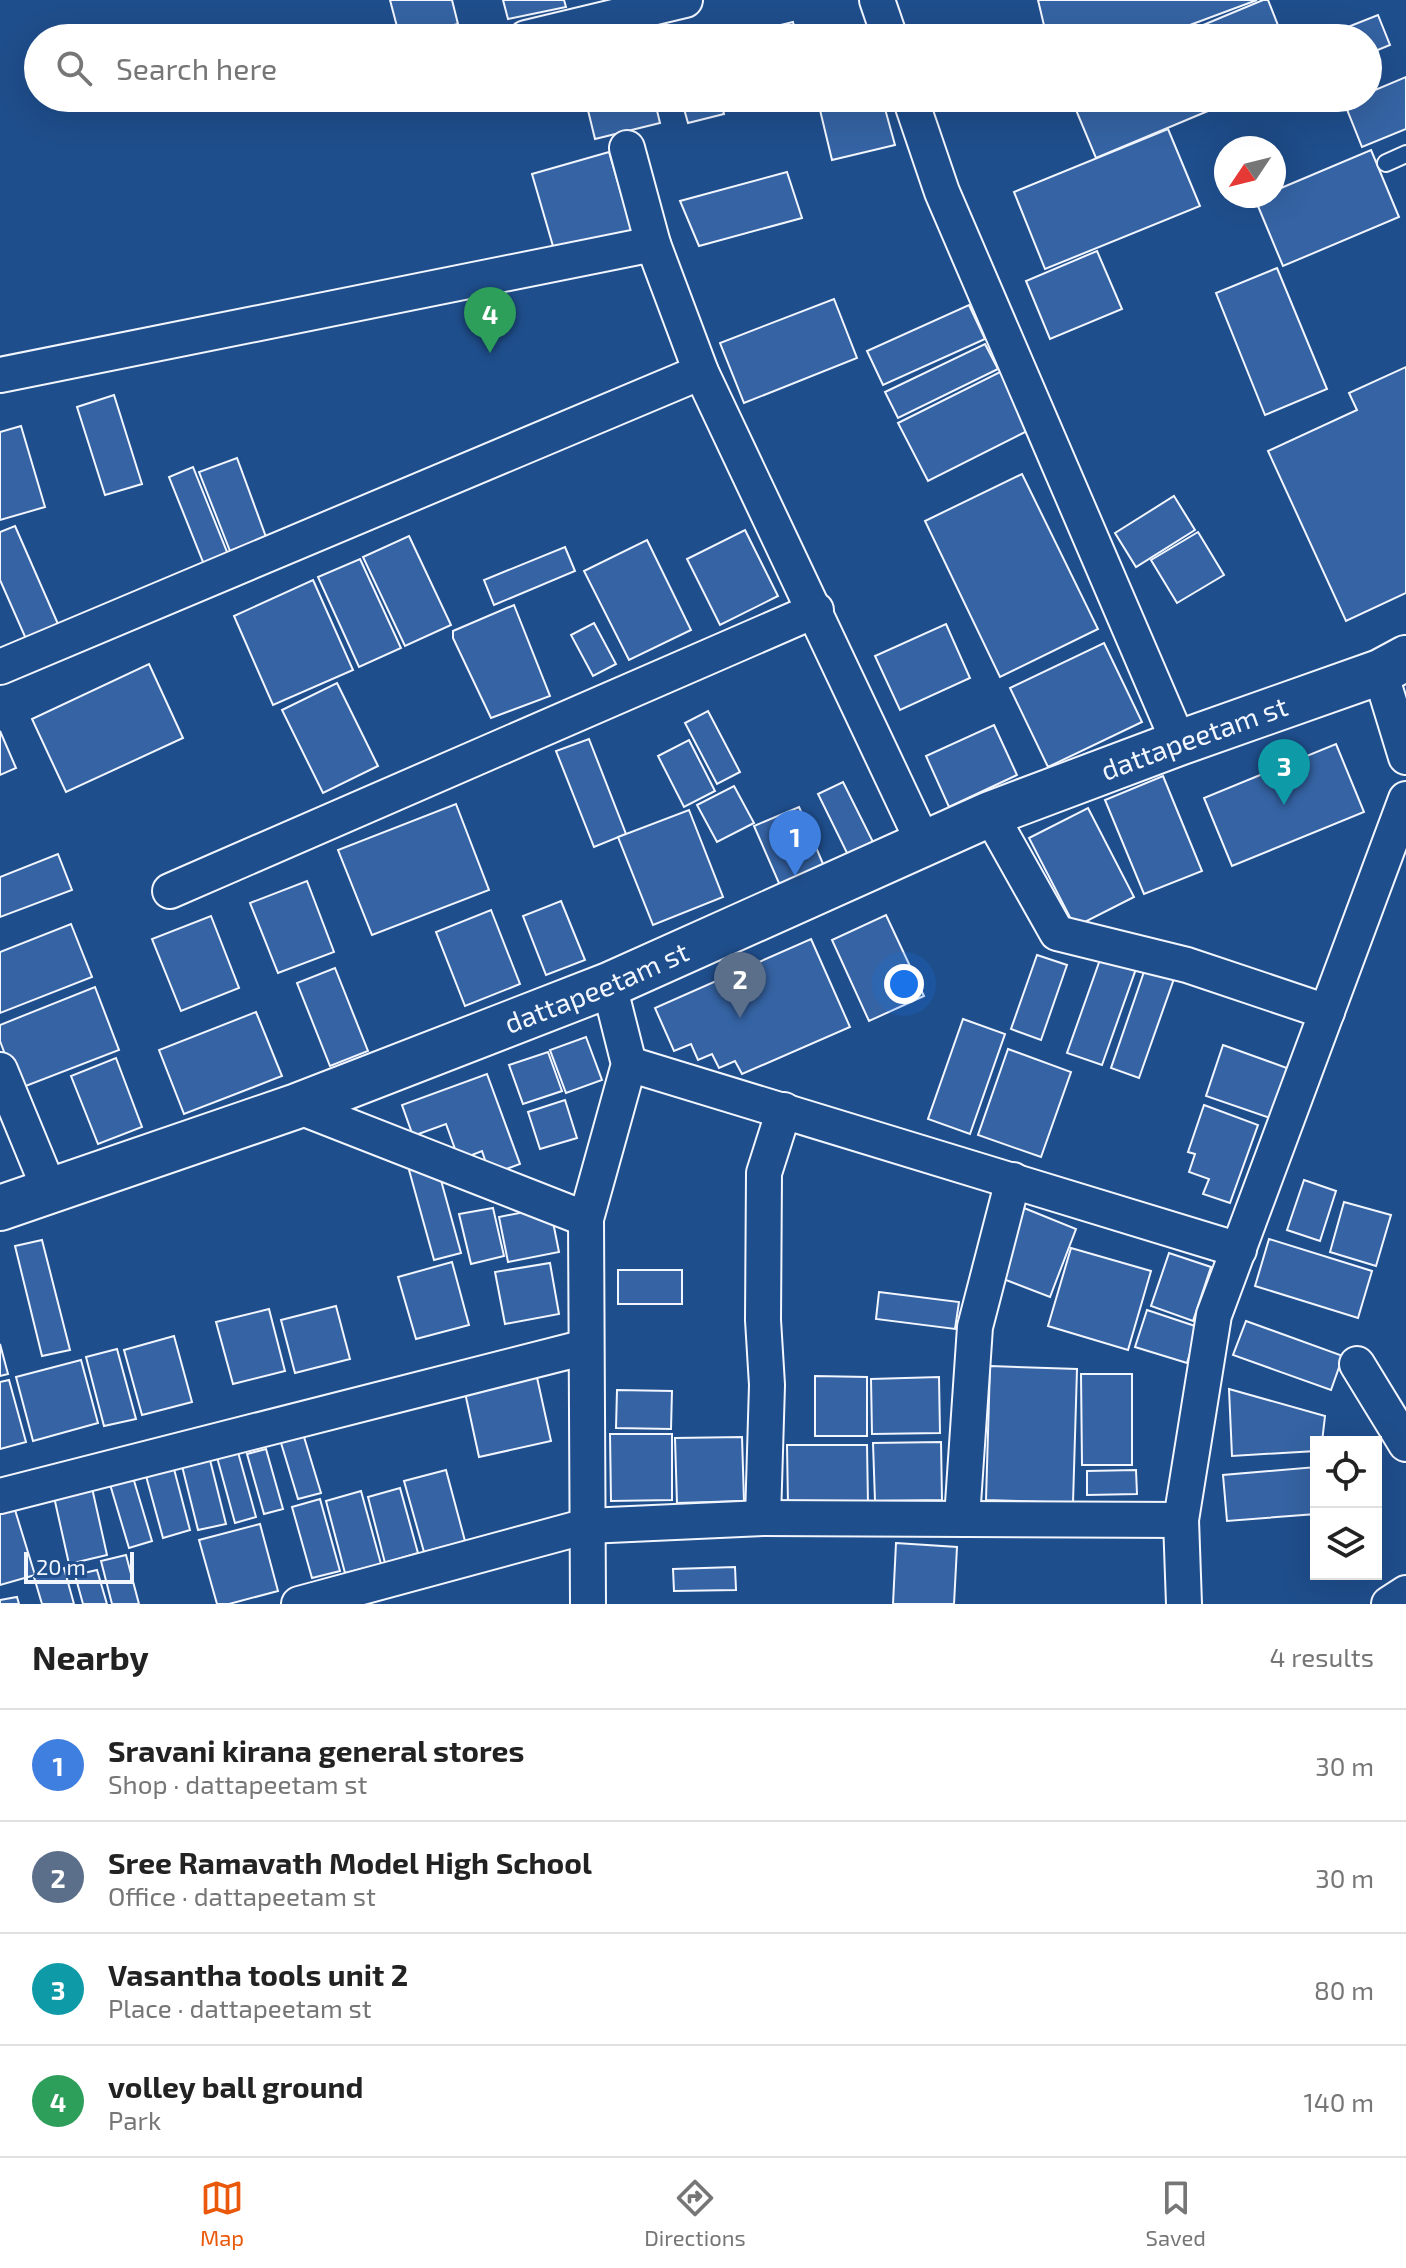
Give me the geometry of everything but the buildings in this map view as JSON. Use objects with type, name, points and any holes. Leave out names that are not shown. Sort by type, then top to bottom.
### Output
[{"type":"street","points":[[585,24],[685,0]]},
{"type":"street","points":[[877,0],[885,24]]},
{"type":"street","points":[[915,112],[942,192],[1179,743]]},
{"type":"street","points":[[627,148],[653,244],[701,372],[924,844]]},
{"type":"street","points":[[0,375],[653,244]]},
{"type":"street","points":[[0,667],[701,372]]},
{"type":"street","points":[[170,891],[816,610]]},
{"type":"street","points":[[1393,665],[1406,757]]},
{"type":"street","name":"dattapeetam st","points":[[0,1208],[297,1106],[609,985],[990,814],[1393,665]]},
{"type":"street","points":[[1184,1604],[1181,1520],[1214,1315],[1406,799]]},
{"type":"street","points":[[990,814],[1057,933],[1187,965],[1327,1012]]},
{"type":"street","points":[[588,1604],[586,1219],[629,1064],[609,985]]},
{"type":"street","points":[[629,1064],[1239,1250]]},
{"type":"street","points":[[0,1070],[50,1191]]},
{"type":"street","points":[[297,1106],[586,1219]]},
{"type":"street","points":[[763,1518],[767,1385],[763,1320],[764,1173],[784,1110]]},
{"type":"street","points":[[962,1518],[975,1327],[1013,1180]]},
{"type":"street","points":[[0,1496],[586,1347]]},
{"type":"street","points":[[1357,1364],[1406,1444]]},
{"type":"street","points":[[299,1604],[587,1526],[763,1518],[1181,1520]]},
{"type":"street","points":[[1389,1604],[1406,1593]]},
{"type":"lane","points":[[1386,163],[1406,154]]},
{"type":"place","name":"volley ball ground","points":[[490,353]]},
{"type":"place","name":"Vasantha tools unit 2","points":[[1284,805]]},
{"type":"place","name":"Sravani kirana general stores","points":[[795,876]]},
{"type":"place","name":"Sree Ramavath Model High School","points":[[740,1018]]}]
